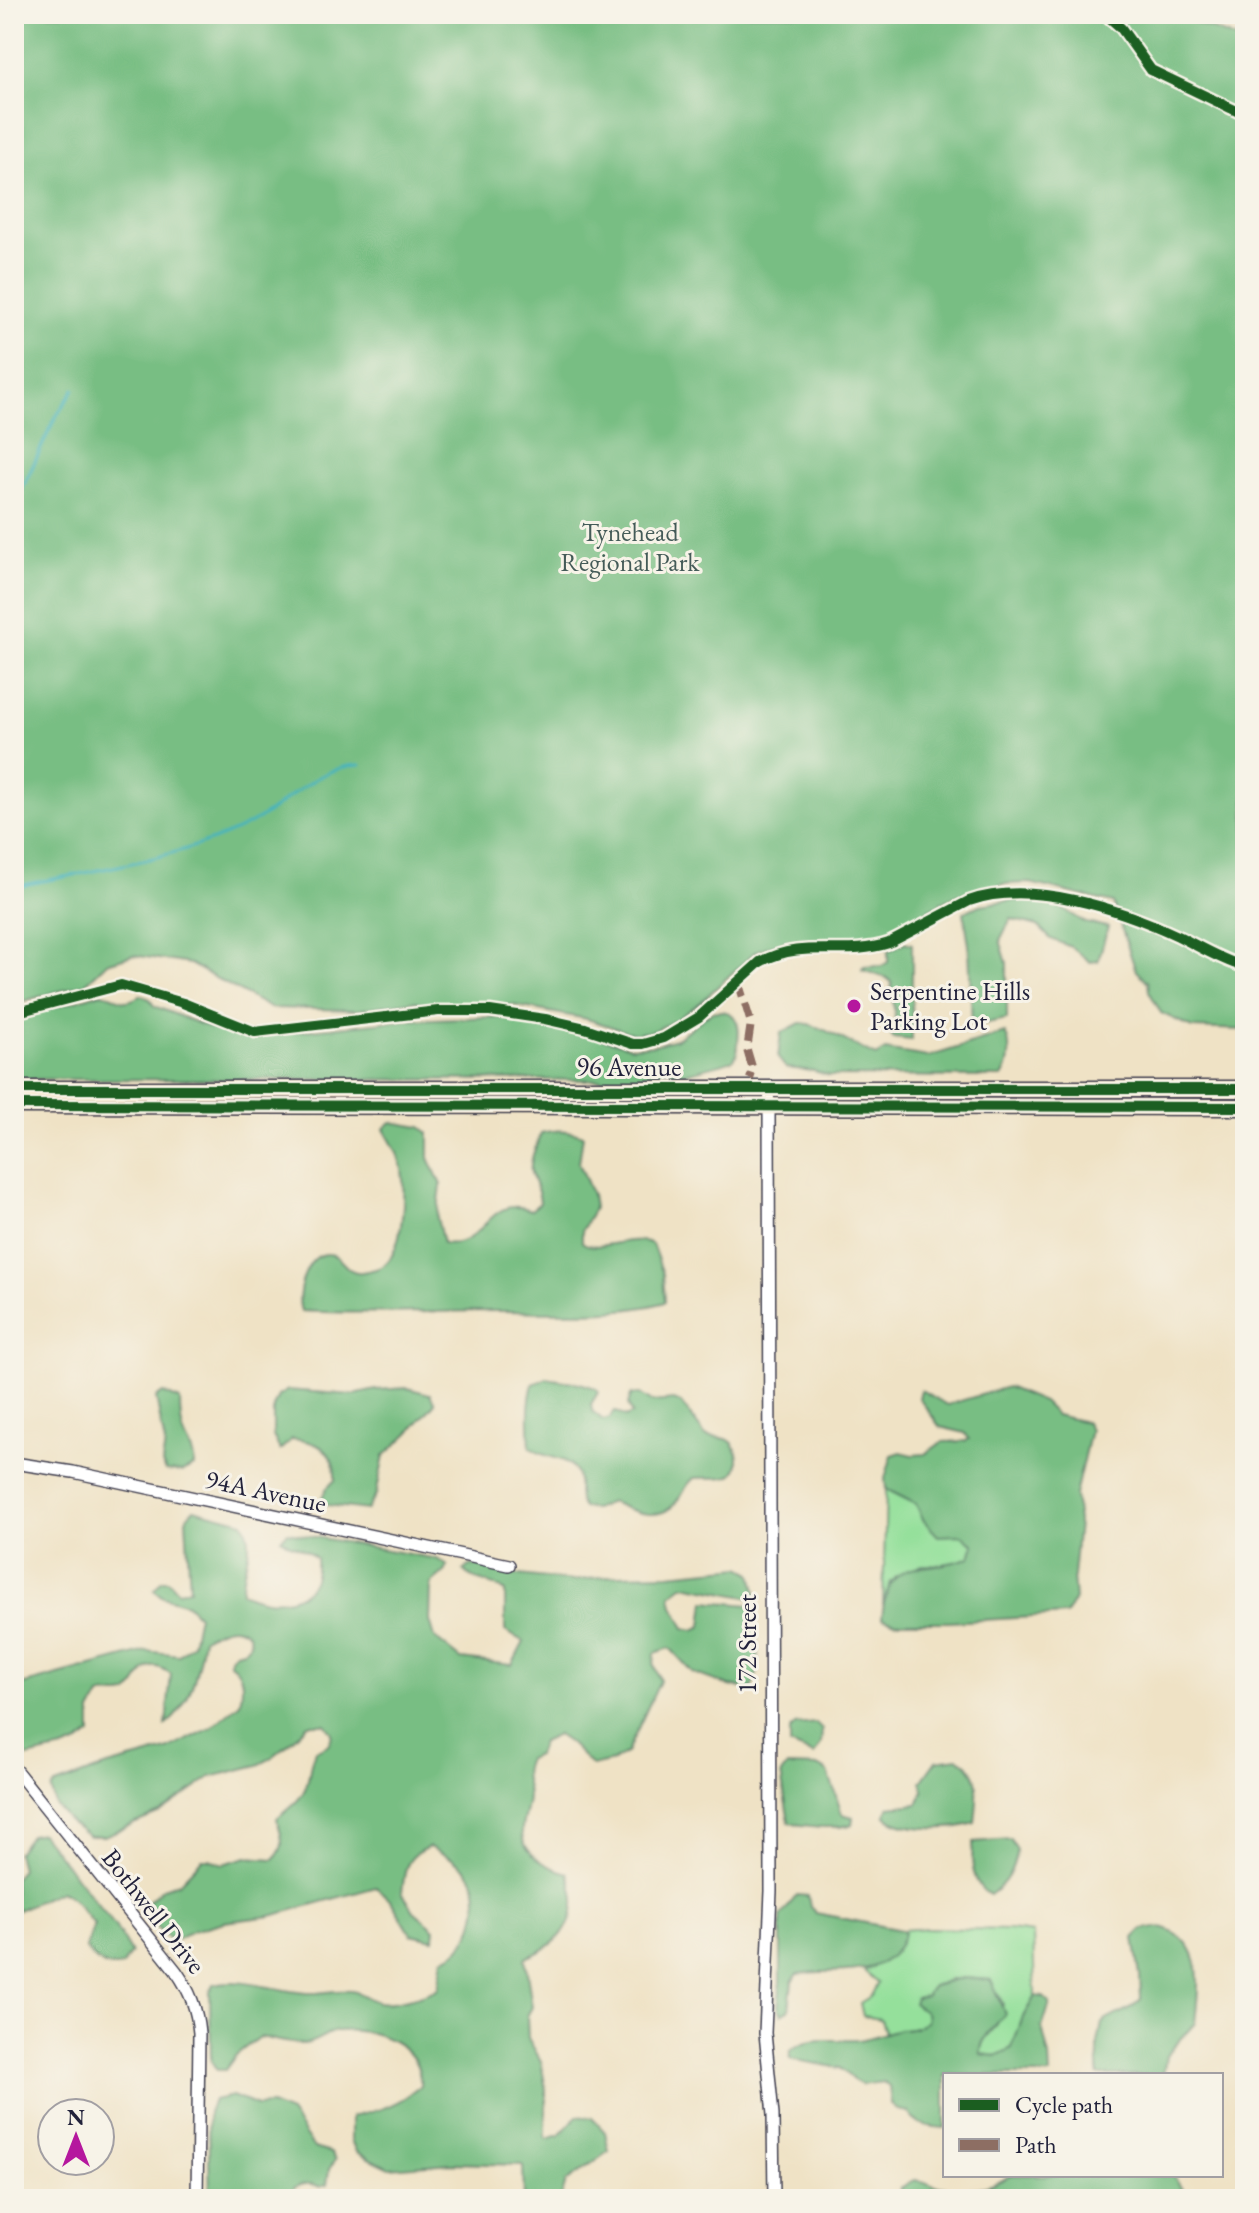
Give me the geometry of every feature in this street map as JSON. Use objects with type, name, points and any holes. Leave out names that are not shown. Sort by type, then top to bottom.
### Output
[{"type":"main road","name":"96 Avenue","points":[[14,1089],[1245,1089]]},
{"type":"main road","name":"96 Avenue","points":[[14,1105],[1245,1107]]},
{"type":"street","name":"172 Street","points":[[768,1089],[771,1891],[765,2033],[773,2115],[774,2199]]},
{"type":"street","name":"94A Avenue","points":[[14,1463],[73,1472],[509,1565]]},
{"type":"street","name":"Bothwell Drive","points":[[14,1768],[176,1971],[190,1993],[199,2033],[197,2199]]},
{"type":"green space","name":"Tynehead Regional Park","points":[[14,14],[1173,14],[1245,42],[1245,1030],[1193,1028],[1161,1013],[1149,991],[1148,982],[1136,971],[1113,903],[1030,883],[1004,884],[954,896],[883,935],[854,940],[788,940],[756,951],[701,1002],[674,1021],[654,1031],[634,1034],[587,1019],[512,1005],[437,1005],[413,1001],[357,1010],[270,1008],[190,964],[133,955],[107,963],[85,984],[14,1004]]},
{"type":"green space","points":[[1012,900],[1052,902],[1086,923],[1108,927],[1098,961],[1090,962],[1071,947],[1051,939],[1038,926],[1011,919],[1000,940],[1007,963],[1007,1019],[972,1026],[969,945],[964,912],[980,905]]},
{"type":"green space","points":[[905,942],[912,944],[912,1040],[893,1038],[890,1032],[895,1019],[891,982],[862,970],[863,967],[882,966],[888,962],[888,951]]},
{"type":"green space","points":[[101,993],[124,1001],[141,995],[150,999],[154,1006],[212,1029],[224,1028],[255,1036],[403,1020],[493,1017],[566,1027],[631,1047],[676,1039],[711,1012],[719,1011],[734,1017],[739,1034],[734,1059],[660,1080],[14,1079],[14,1036],[18,1035],[21,1017]]},
{"type":"green space","points":[[800,1023],[826,1031],[877,1056],[885,1050],[928,1057],[1005,1033],[1009,1043],[1008,1062],[1002,1077],[829,1076],[786,1068],[778,1058],[781,1033]]},
{"type":"green space","points":[[391,1122],[421,1127],[429,1133],[429,1158],[441,1185],[437,1218],[443,1243],[457,1243],[469,1238],[504,1209],[516,1207],[531,1210],[540,1203],[531,1167],[541,1133],[562,1131],[583,1135],[579,1163],[592,1194],[594,1208],[582,1231],[582,1242],[596,1246],[634,1241],[652,1244],[663,1274],[665,1302],[628,1309],[584,1312],[301,1311],[299,1296],[303,1278],[319,1256],[336,1256],[356,1272],[380,1267],[391,1257],[400,1233],[403,1191],[401,1163],[384,1129]]},
{"type":"green space","points":[[547,1378],[581,1384],[599,1391],[591,1404],[592,1411],[603,1420],[610,1418],[615,1411],[625,1417],[632,1414],[628,1404],[631,1395],[640,1394],[652,1402],[674,1400],[681,1403],[705,1435],[732,1442],[738,1458],[737,1467],[730,1476],[694,1478],[672,1506],[656,1514],[638,1512],[611,1502],[594,1509],[583,1508],[579,1500],[577,1476],[571,1466],[530,1447],[531,1392],[533,1384]]},
{"type":"green space","points":[[1007,1387],[1043,1402],[1056,1415],[1086,1422],[1090,1430],[1075,1495],[1078,1522],[1073,1576],[1075,1599],[1066,1615],[949,1622],[896,1622],[882,1618],[886,1596],[892,1582],[901,1573],[970,1557],[974,1545],[962,1535],[938,1536],[924,1521],[916,1504],[886,1489],[885,1478],[892,1455],[901,1452],[925,1454],[942,1442],[969,1439],[965,1433],[940,1427],[919,1398],[921,1390],[947,1405]]},
{"type":"green space","points":[[407,1388],[430,1394],[435,1403],[384,1456],[376,1495],[367,1510],[319,1504],[326,1489],[335,1480],[332,1462],[324,1449],[302,1440],[292,1439],[280,1450],[273,1436],[273,1407],[278,1396],[288,1390],[353,1395]]},
{"type":"green space","points":[[163,1393],[180,1400],[182,1426],[194,1461],[194,1466],[182,1472],[166,1471],[162,1464],[165,1444],[156,1398]]},
{"type":"green space","points":[[886,1489],[916,1504],[924,1521],[962,1535],[974,1544],[971,1557],[952,1565],[922,1565],[891,1582],[883,1605]]},
{"type":"green space","points":[[194,1509],[243,1522],[249,1548],[242,1592],[268,1600],[292,1598],[303,1593],[311,1585],[315,1573],[316,1558],[281,1538],[288,1532],[437,1559],[448,1566],[431,1584],[430,1621],[435,1638],[461,1659],[512,1665],[524,1642],[505,1631],[505,1592],[495,1585],[473,1578],[463,1570],[472,1565],[501,1573],[573,1581],[741,1567],[752,1573],[757,1596],[751,1598],[684,1585],[671,1595],[673,1606],[685,1628],[694,1630],[702,1626],[705,1601],[750,1605],[756,1610],[758,1671],[751,1689],[729,1686],[693,1673],[670,1648],[655,1653],[654,1665],[660,1681],[627,1752],[613,1761],[592,1766],[557,1735],[542,1742],[537,1755],[528,1759],[526,1765],[524,1774],[528,1800],[522,1828],[525,1845],[536,1858],[568,1873],[574,1898],[571,1919],[560,1936],[544,1949],[525,1958],[532,2007],[527,2016],[528,2038],[541,2061],[546,2090],[546,2139],[560,2135],[577,2116],[592,2118],[605,2132],[609,2151],[566,2182],[561,2199],[524,2199],[523,2165],[452,2163],[389,2168],[356,2152],[351,2140],[351,2117],[388,2106],[420,2086],[419,2071],[413,2059],[393,2041],[352,2030],[329,2033],[303,2044],[259,2037],[236,2055],[225,2070],[217,2070],[211,2061],[210,1992],[214,1984],[248,1983],[306,1993],[350,1991],[384,2003],[409,1999],[438,1988],[443,1959],[460,1948],[470,1933],[476,1914],[475,1884],[458,1863],[429,1847],[415,1855],[408,1864],[402,1892],[414,1911],[435,1929],[434,1939],[411,1934],[391,1901],[376,1887],[271,1916],[224,1922],[174,1940],[149,1919],[148,1902],[163,1888],[179,1883],[202,1859],[223,1864],[247,1857],[274,1859],[282,1844],[277,1818],[302,1794],[316,1750],[329,1743],[332,1733],[325,1724],[308,1724],[270,1759],[211,1777],[160,1813],[104,1836],[89,1836],[71,1823],[55,1805],[51,1790],[55,1785],[167,1750],[211,1728],[240,1703],[242,1681],[230,1663],[230,1657],[250,1643],[249,1635],[244,1630],[227,1628],[203,1638],[188,1697],[166,1725],[171,1674],[153,1667],[126,1694],[100,1696],[91,1712],[91,1734],[79,1743],[23,1758],[14,1746],[14,1687],[146,1651],[179,1655],[192,1644],[198,1615],[187,1604],[163,1597],[154,1590],[162,1580],[168,1580],[178,1591],[190,1589],[186,1519]]},
{"type":"green space","points":[[816,1723],[822,1729],[821,1744],[814,1755],[790,1745],[790,1731],[795,1725]]},
{"type":"green space","points":[[958,1758],[972,1770],[975,1778],[975,1823],[942,1828],[915,1827],[892,1821],[885,1815],[889,1807],[918,1804],[924,1791],[921,1782],[936,1761]]},
{"type":"green space","points":[[787,1766],[820,1767],[828,1772],[842,1814],[853,1817],[852,1824],[830,1827],[789,1823],[781,1774]]},
{"type":"green space","points":[[41,1833],[115,1926],[131,1953],[122,1966],[105,1966],[89,1953],[86,1948],[94,1924],[75,1901],[60,1891],[14,1912],[14,1878],[21,1869],[17,1853],[30,1835]]},
{"type":"green space","points":[[1010,1839],[1017,1850],[1013,1864],[1005,1881],[990,1895],[976,1879],[972,1857],[974,1842]]},
{"type":"green space","points":[[797,1895],[808,1896],[810,1907],[816,1913],[904,1933],[897,1949],[887,1960],[874,1966],[860,1970],[798,1974],[792,1981],[789,2010],[782,2014],[778,2007],[781,1916]]},
{"type":"green space","points":[[1156,1927],[1172,1932],[1184,1940],[1192,1951],[1198,1977],[1195,2023],[1166,2056],[1163,2073],[1098,2073],[1102,2023],[1141,1999],[1134,1938],[1143,1929]]},
{"type":"green space","points":[[929,1928],[1033,1933],[1035,1996],[1023,2017],[1012,2048],[1004,2054],[988,2057],[981,2054],[982,2045],[997,2024],[1003,2004],[991,1980],[963,1978],[933,1986],[925,1996],[915,1998],[918,2007],[925,2009],[928,2016],[926,2022],[918,2027],[885,2033],[881,2019],[863,2016],[860,2003],[871,1996],[878,1983],[864,1971],[875,1965],[904,1933],[901,1930]]},
{"type":"green space","points":[[964,1978],[991,1980],[1005,2014],[986,2037],[981,2054],[996,2056],[1012,2048],[1023,2017],[1035,1996],[1043,1997],[1050,2003],[1042,2028],[1050,2073],[943,2073],[943,2128],[924,2125],[908,2112],[898,2110],[891,2104],[889,2087],[883,2082],[862,2085],[840,2068],[790,2059],[790,2051],[806,2042],[863,2039],[926,2022],[924,2010],[913,2003],[915,1998],[925,1996],[933,1986]]},
{"type":"green space","points":[[232,2096],[257,2106],[271,2105],[290,2113],[314,2148],[331,2153],[336,2160],[329,2169],[327,2185],[300,2185],[293,2189],[292,2199],[210,2199],[208,2112],[213,2100]]},
{"type":"green space","points":[[1007,2177],[1174,2177],[1188,2199],[903,2199],[900,2189],[917,2180],[944,2188],[964,2189]]},
{"type":"waterway","points":[[14,507],[54,420],[74,389]]},
{"type":"waterway","points":[[14,889],[201,844],[253,822],[331,771],[360,765]]},
{"type":"marked path","points":[[738,981],[751,1023],[747,1050],[753,1070],[750,1079]]},
{"type":"cycle path","points":[[1105,14],[1121,28],[1151,70],[1245,115]]},
{"type":"cycle path","points":[[14,1013],[121,985],[183,1003],[255,1032],[438,1011],[490,1011],[545,1019],[633,1044],[643,1044],[664,1038],[699,1017],[760,962],[777,955],[808,949],[855,949],[889,943],[969,901],[1020,893],[1047,895],[1103,907],[1155,926],[1245,967]]},
{"type":"cycle path","points":[[14,1089],[1245,1089]]},
{"type":"cycle path","points":[[14,1105],[1245,1107]]},
{"type":"place","name":"Serpentine Hills Parking Lot","points":[[854,1006]]}]
